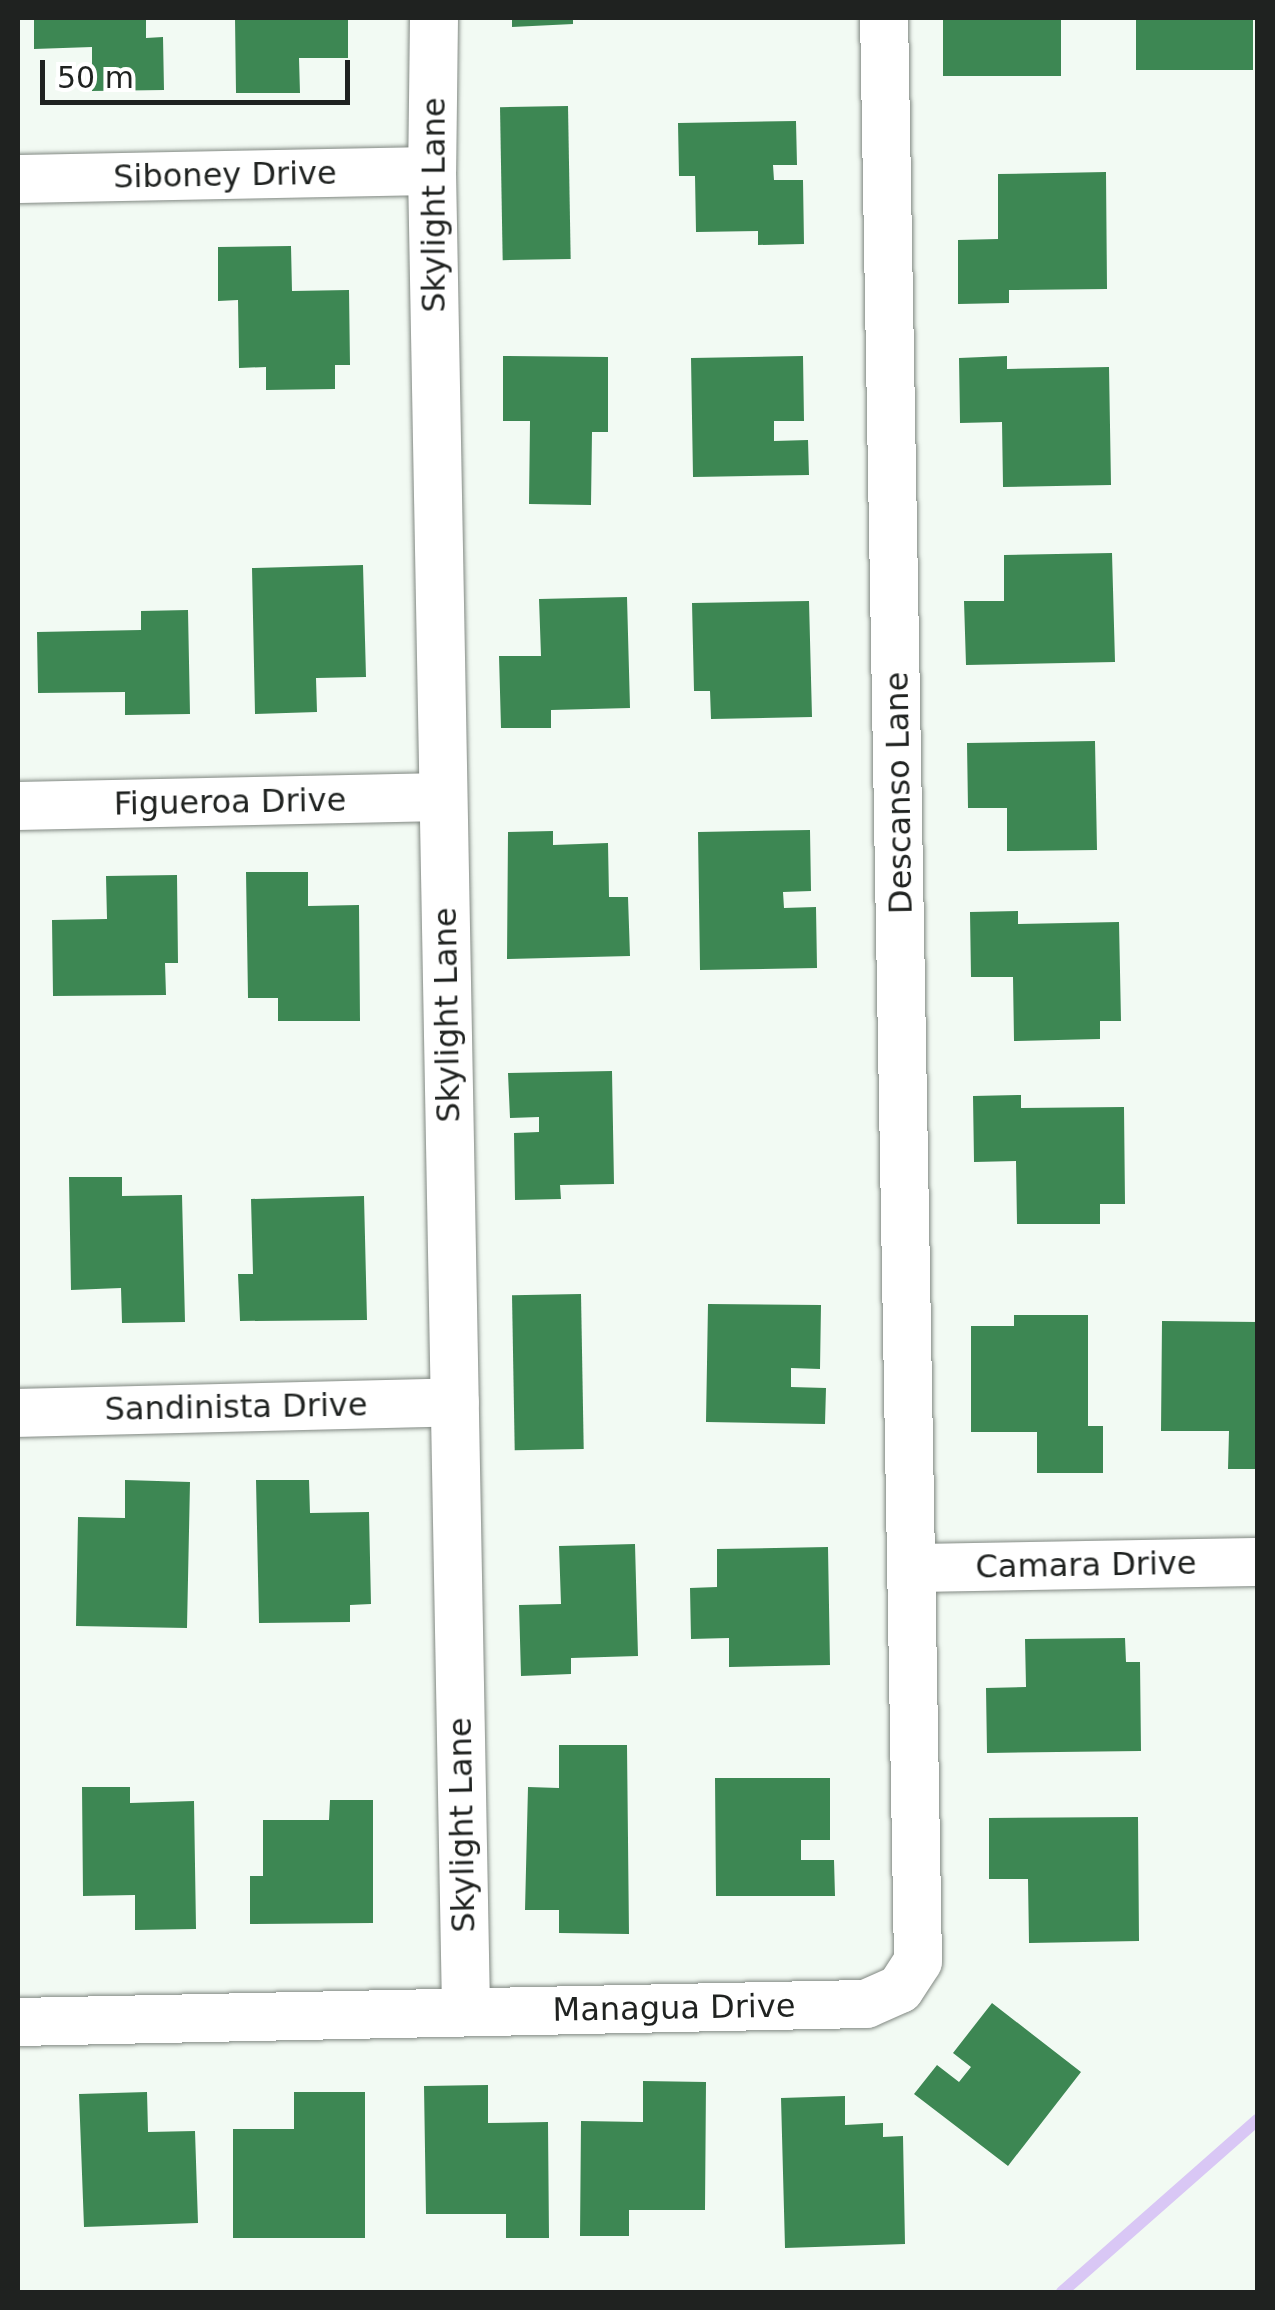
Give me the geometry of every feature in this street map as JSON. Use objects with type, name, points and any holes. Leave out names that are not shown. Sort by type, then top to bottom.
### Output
[{"type":"street","name":"Skylight Lane","points":[[434,18],[432,172],[466,2012]]},
{"type":"street","name":"Descanso Lane","points":[[884,18],[914,1568]]},
{"type":"street","name":"Siboney Drive","points":[[18,179],[432,172]]},
{"type":"street","name":"Figueroa Drive","points":[[18,806],[443,797]]},
{"type":"street","name":"Sandinista Drive","points":[[18,1413],[455,1402]]},
{"type":"street","name":"Camara Drive","points":[[914,1568],[1258,1562]]},
{"type":"street","name":"Managua Drive","points":[[18,2022],[866,2004],[900,1990],[918,1961],[914,1568]]},
{"type":"building","points":[[34,18],[146,18],[146,38],[163,37],[164,90],[92,91],[92,47],[34,49]]},
{"type":"building","points":[[235,18],[348,18],[348,58],[299,58],[300,93],[236,93]]},
{"type":"building","points":[[512,18],[573,18],[573,24],[512,27]]},
{"type":"building","points":[[943,18],[1061,18],[1061,76],[943,76]]},
{"type":"building","points":[[1136,18],[1253,18],[1253,70],[1136,70]]},
{"type":"building","points":[[568,106],[571,259],[503,260],[500,107]]},
{"type":"building","points":[[796,121],[797,165],[773,165],[774,180],[803,180],[804,244],[758,245],[758,231],[696,232],[695,176],[679,176],[678,123]]},
{"type":"building","points":[[1106,172],[1107,289],[1009,290],[1009,303],[958,304],[958,240],[998,239],[998,174]]},
{"type":"building","points":[[291,246],[292,291],[349,290],[350,365],[335,365],[335,389],[266,390],[266,367],[239,368],[238,300],[218,301],[218,247]]},
{"type":"building","points":[[503,356],[608,357],[608,432],[592,432],[591,505],[529,504],[530,421],[503,421]]},
{"type":"building","points":[[803,356],[804,421],[774,421],[774,441],[808,440],[809,475],[693,477],[691,358]]},
{"type":"building","points":[[1007,356],[1007,369],[1109,367],[1111,485],[1003,487],[1002,422],[960,423],[959,358]]},
{"type":"building","points":[[1112,553],[1115,662],[966,665],[964,601],[1004,601],[1004,555]]},
{"type":"building","points":[[363,565],[366,677],[316,678],[317,712],[255,714],[252,568]]},
{"type":"building","points":[[627,597],[630,708],[551,710],[551,728],[501,728],[499,656],[541,656],[539,599]]},
{"type":"building","points":[[809,601],[812,717],[711,719],[710,691],[694,691],[692,603]]},
{"type":"building","points":[[188,610],[190,714],[125,715],[125,692],[38,693],[37,632],[141,630],[141,611]]},
{"type":"building","points":[[1095,741],[1097,850],[1007,851],[1007,808],[968,808],[967,743]]},
{"type":"building","points":[[810,830],[811,891],[783,892],[784,908],[816,907],[817,968],[700,970],[698,832]]},
{"type":"building","points":[[553,831],[553,845],[608,843],[609,897],[628,897],[630,956],[507,959],[508,832]]},
{"type":"building","points":[[246,872],[308,872],[308,906],[359,905],[360,1021],[278,1021],[278,998],[248,998]]},
{"type":"building","points":[[177,875],[178,963],[165,963],[166,995],[53,996],[52,920],[107,919],[106,876]]},
{"type":"building","points":[[1018,911],[1018,924],[1119,922],[1121,1021],[1100,1021],[1100,1039],[1014,1041],[1013,977],[971,977],[970,912]]},
{"type":"building","points":[[612,1071],[614,1184],[560,1185],[561,1199],[515,1200],[514,1133],[539,1132],[539,1117],[510,1118],[508,1073]]},
{"type":"building","points":[[1021,1095],[1021,1108],[1124,1107],[1125,1204],[1100,1204],[1100,1224],[1017,1224],[1016,1161],[974,1162],[973,1096]]},
{"type":"building","points":[[69,1177],[122,1177],[122,1196],[182,1195],[185,1322],[122,1323],[121,1288],[71,1290]]},
{"type":"building","points":[[364,1196],[367,1320],[240,1321],[238,1274],[253,1274],[251,1199]]},
{"type":"building","points":[[581,1294],[584,1449],[515,1450],[512,1295]]},
{"type":"building","points":[[708,1304],[821,1305],[820,1369],[791,1368],[791,1387],[826,1388],[825,1424],[706,1422]]},
{"type":"building","points":[[1014,1315],[1088,1315],[1088,1426],[1103,1426],[1103,1473],[1037,1473],[1037,1432],[971,1432],[971,1326],[1014,1326]]},
{"type":"building","points":[[1162,1321],[1258,1322],[1258,1469],[1228,1469],[1229,1431],[1161,1431]]},
{"type":"building","points":[[125,1480],[190,1482],[187,1628],[76,1626],[78,1517],[125,1518]]},
{"type":"building","points":[[256,1480],[309,1480],[310,1513],[369,1512],[371,1604],[350,1605],[350,1622],[259,1623]]},
{"type":"building","points":[[635,1544],[638,1656],[571,1658],[571,1674],[521,1676],[519,1605],[561,1604],[559,1546]]},
{"type":"building","points":[[828,1547],[830,1665],[729,1667],[729,1638],[691,1639],[690,1588],[717,1587],[717,1549]]},
{"type":"building","points":[[1125,1638],[1126,1662],[1140,1662],[1141,1751],[987,1753],[986,1688],[1026,1687],[1025,1639]]},
{"type":"building","points":[[559,1745],[627,1745],[629,1934],[559,1933],[559,1910],[525,1910],[528,1787],[559,1788]]},
{"type":"building","points":[[715,1778],[830,1778],[830,1840],[801,1840],[801,1860],[834,1860],[835,1896],[716,1896]]},
{"type":"building","points":[[82,1787],[130,1787],[130,1803],[194,1801],[196,1929],[135,1930],[135,1895],[83,1896]]},
{"type":"building","points":[[330,1800],[373,1800],[373,1923],[250,1924],[250,1876],[263,1876],[263,1820],[329,1820]]},
{"type":"building","points":[[1138,1817],[1139,1941],[1029,1943],[1028,1879],[989,1879],[989,1818]]},
{"type":"building","points":[[992,2003],[1081,2072],[1008,2166],[914,2094],[937,2065],[959,2082],[971,2067],[953,2053]]},
{"type":"building","points":[[643,2081],[706,2082],[705,2210],[629,2210],[629,2236],[580,2236],[581,2121],[643,2122]]},
{"type":"building","points":[[488,2085],[488,2123],[548,2122],[549,2238],[506,2238],[506,2214],[426,2214],[424,2086]]},
{"type":"building","points":[[147,2092],[148,2132],[195,2131],[198,2223],[84,2227],[79,2094]]},
{"type":"building","points":[[294,2092],[365,2092],[365,2238],[233,2238],[233,2129],[294,2129]]},
{"type":"building","points":[[845,2096],[845,2125],[883,2123],[883,2137],[903,2136],[905,2244],[785,2248],[781,2098]]},
{"type":"waterway","points":[[1062,2292],[1258,2119]]}]
